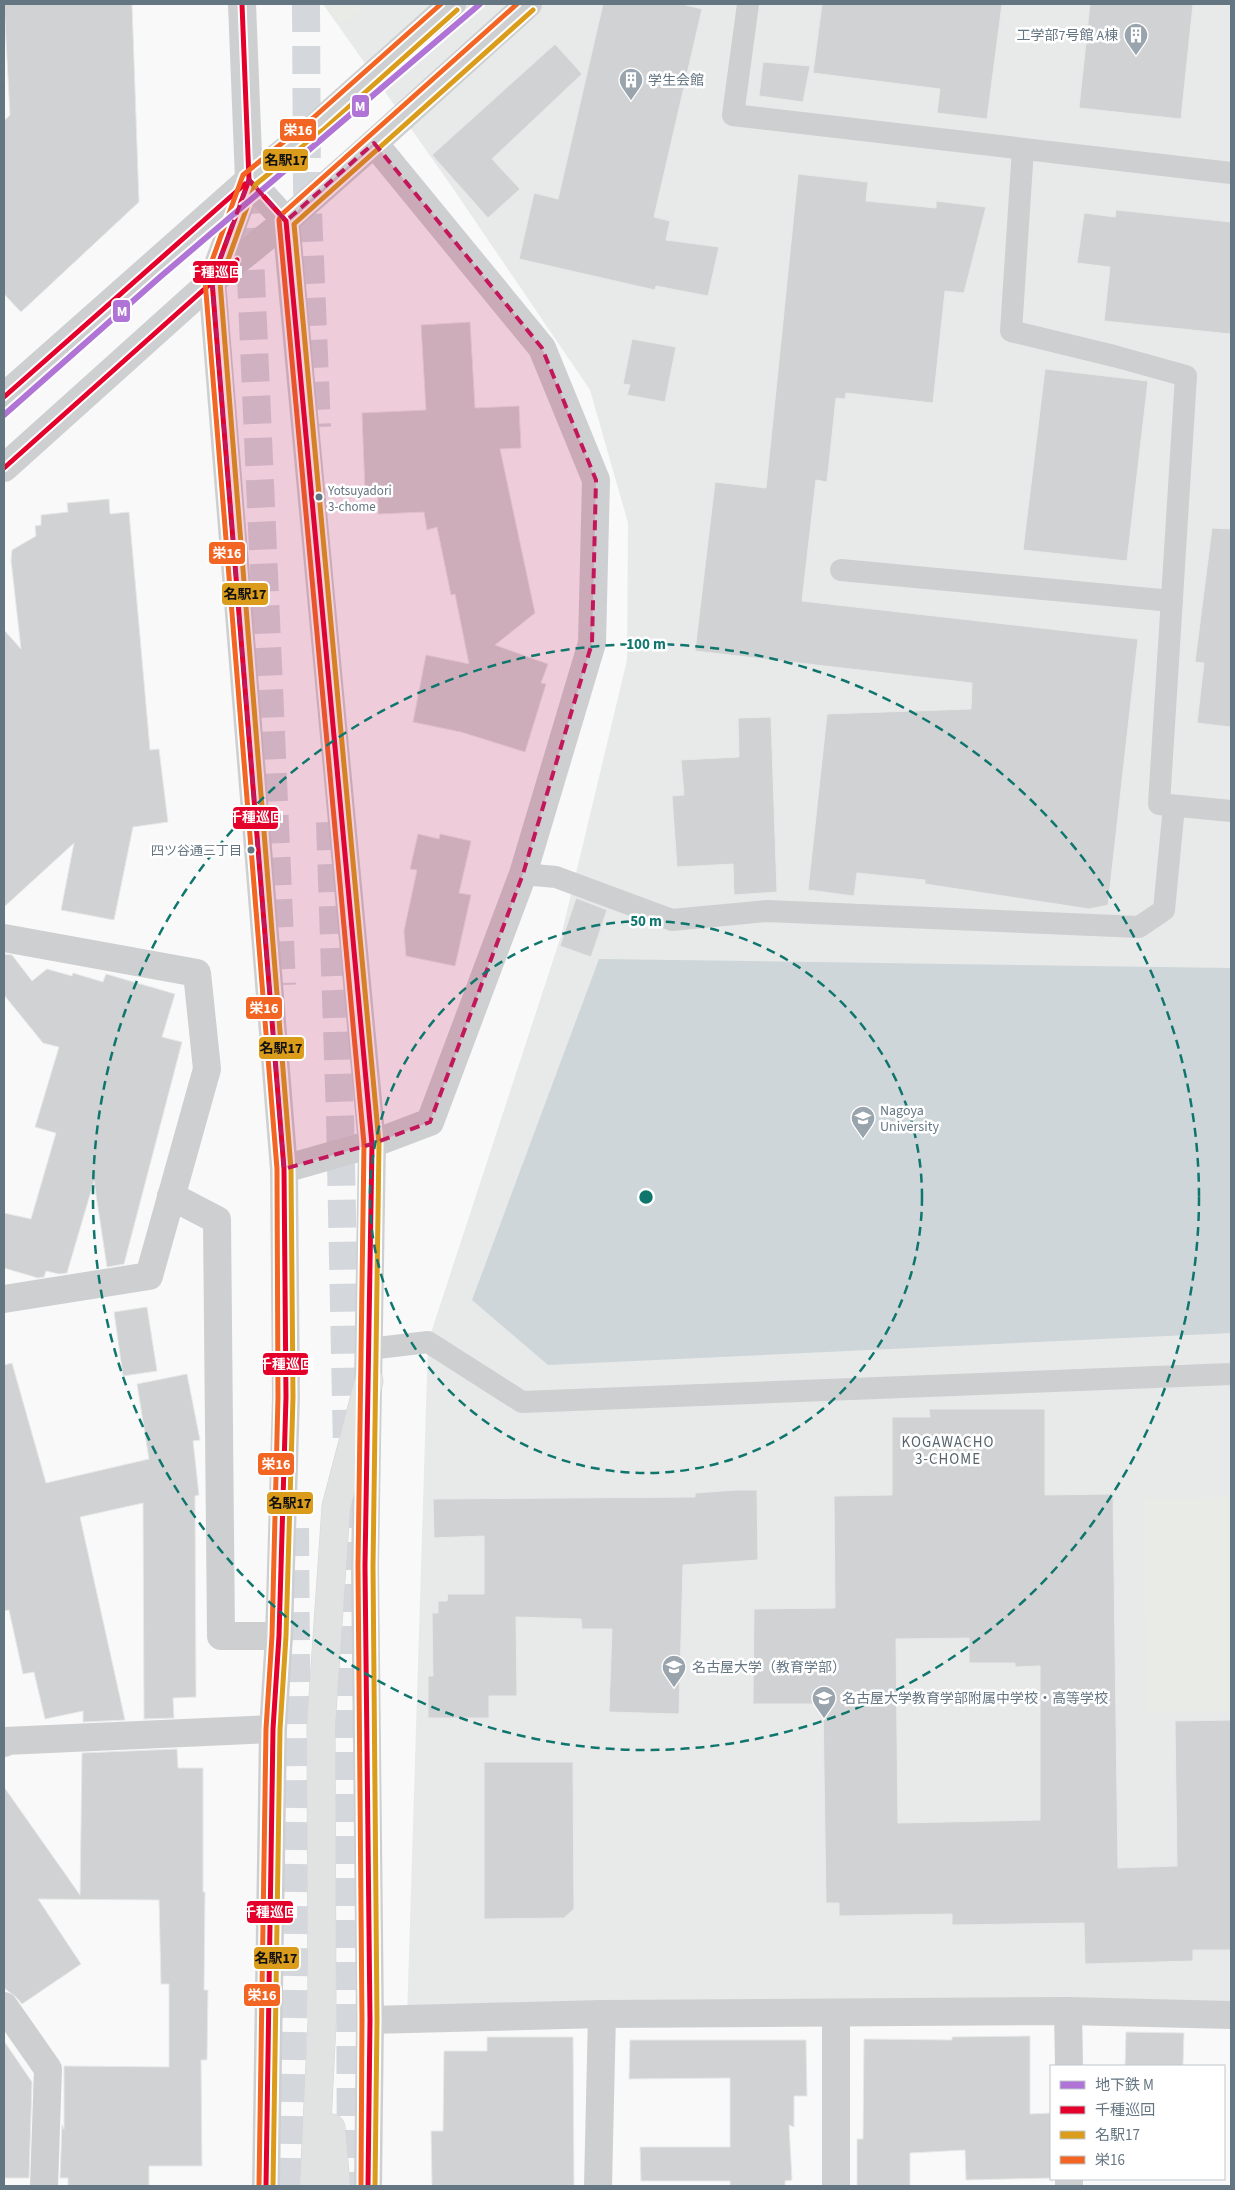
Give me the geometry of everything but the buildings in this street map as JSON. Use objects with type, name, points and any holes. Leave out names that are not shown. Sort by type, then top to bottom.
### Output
[{"type":"highway","points":[[314,2186],[322,2022],[321,1726],[336,1507],[369,1381]]},
{"type":"highway","points":[[322,2022],[336,2186]]},
{"type":"street","points":[[242,4],[249,180],[212,281],[284,1169],[286,1397],[273,1729],[266,2186]]},
{"type":"street","points":[[4,397],[249,180],[318,124],[452,4]]},
{"type":"street","points":[[4,468],[212,281],[286,221],[528,4]]},
{"type":"street","points":[[284,1169],[372,1144],[430,1122],[522,874],[592,643],[596,480],[542,348],[374,143]]},
{"type":"street","points":[[249,180],[286,221],[372,1144],[366,1566],[370,2020],[368,2186]]},
{"type":"street","points":[[4,938],[197,973],[207,1069],[150,1276],[4,1299]]},
{"type":"street","points":[[171,1196],[218,1220],[221,1636],[278,1636]]},
{"type":"street","points":[[4,1740],[273,1729]]},
{"type":"street","points":[[4,2006],[48,2069],[44,2186]]},
{"type":"street","points":[[370,2020],[602,2014],[1068,2012],[1231,2015]]},
{"type":"street","points":[[1068,2012],[1069,2065]]},
{"type":"street","points":[[598,2186],[602,2014]]},
{"type":"street","points":[[836,2014],[836,2186]]},
{"type":"lane","points":[[748,4],[733,115],[1231,173]]},
{"type":"lane","points":[[1023,149],[1011,331],[1186,376],[1159,804],[1231,811]]},
{"type":"lane","points":[[841,570],[1172,601]]},
{"type":"lane","points":[[522,874],[556,877],[672,920],[767,911],[1139,927],[1164,910],[1174,806]]},
{"type":"lane","points":[[369,1349],[428,1342],[522,1402],[1231,1374]]},
{"type":"highlighted area","points":[[374,143],[542,348],[596,480],[592,643],[523,874],[430,1122],[372,1144],[284,1169],[276,1079],[212,281],[249,180],[286,221]]},
{"type":"shaded area","name":"Nagoya University","points":[[323,4],[1231,4],[1231,2005],[407,2019],[428,1342],[561,936],[627,660],[628,523],[590,390],[450,184]]},
{"type":"shaded area","points":[[327,4],[367,4],[341,25]]},
{"type":"shaded area","points":[[599,959],[1231,968],[1231,1333],[548,1365],[472,1300]]},
{"type":"shaded area","points":[[1231,1497],[1231,1712],[1147,1713],[1143,1498]]},
{"type":"tunnel","points":[[306,4],[307,187],[317,427]]},
{"type":"tunnel","points":[[247,186],[282,985]]},
{"type":"tunnel","points":[[330,822],[340,1116],[347,1449]]},
{"type":"tunnel","points":[[348,1500],[351,2186]]},
{"type":"tunnel","points":[[290,2186],[297,1799],[295,1525]]},
{"type":"metro line","name":"M","points":[[4,415],[160,277],[480,4]]},
{"type":"transit line","name":"千種巡回","points":[[242,4],[249,180],[212,281],[284,1169],[286,1397],[279,1636],[273,1729],[266,2186]]},
{"type":"transit line","name":"栄16","points":[[259,2186],[266,1729],[272,1636],[278,1397],[277,1169],[205,280],[243,175],[313,118],[441,4]]},
{"type":"transit line","name":"栄16","points":[[361,2186],[362,2020],[358,1566],[364,1144],[279,220],[281,215],[517,4]]},
{"type":"transit line","name":"名駅17","points":[[273,2186],[280,1729],[286,1636],[293,1397],[291,1169],[220,282],[255,185],[323,130],[457,10]]},
{"type":"transit line","name":"名駅17","points":[[375,2186],[377,2020],[373,1566],[379,1143],[294,224],[533,10]]},
{"type":"transit line","name":"千種巡回","points":[[249,180],[286,221],[372,1144],[365,1566],[370,2020],[368,2186]]},
{"type":"transit line","name":"千種巡回","points":[[4,397],[245,184]]},
{"type":"transit line","name":"千種巡回","points":[[4,468],[237,260]]},
{"type":"place","name":"工学部7号館 A棟","points":[[1136,56]]},
{"type":"place","name":"学生会館","points":[[631,101]]},
{"type":"place","name":"Yotsuyadori 3-chome","points":[[319,497]]},
{"type":"place","name":"四ツ谷通三丁目","points":[[251,850]]},
{"type":"place","name":"Nagoya University","points":[[863,1139]]},
{"type":"place","name":"名古屋大学（教育学部）","points":[[674,1688]]},
{"type":"place","name":"名古屋大学教育学部附属中学校・高等学校","points":[[824,1719]]},
{"type":"district","name":"KOGAWACHO 3-CHOME","points":[[948,1450]]}]
